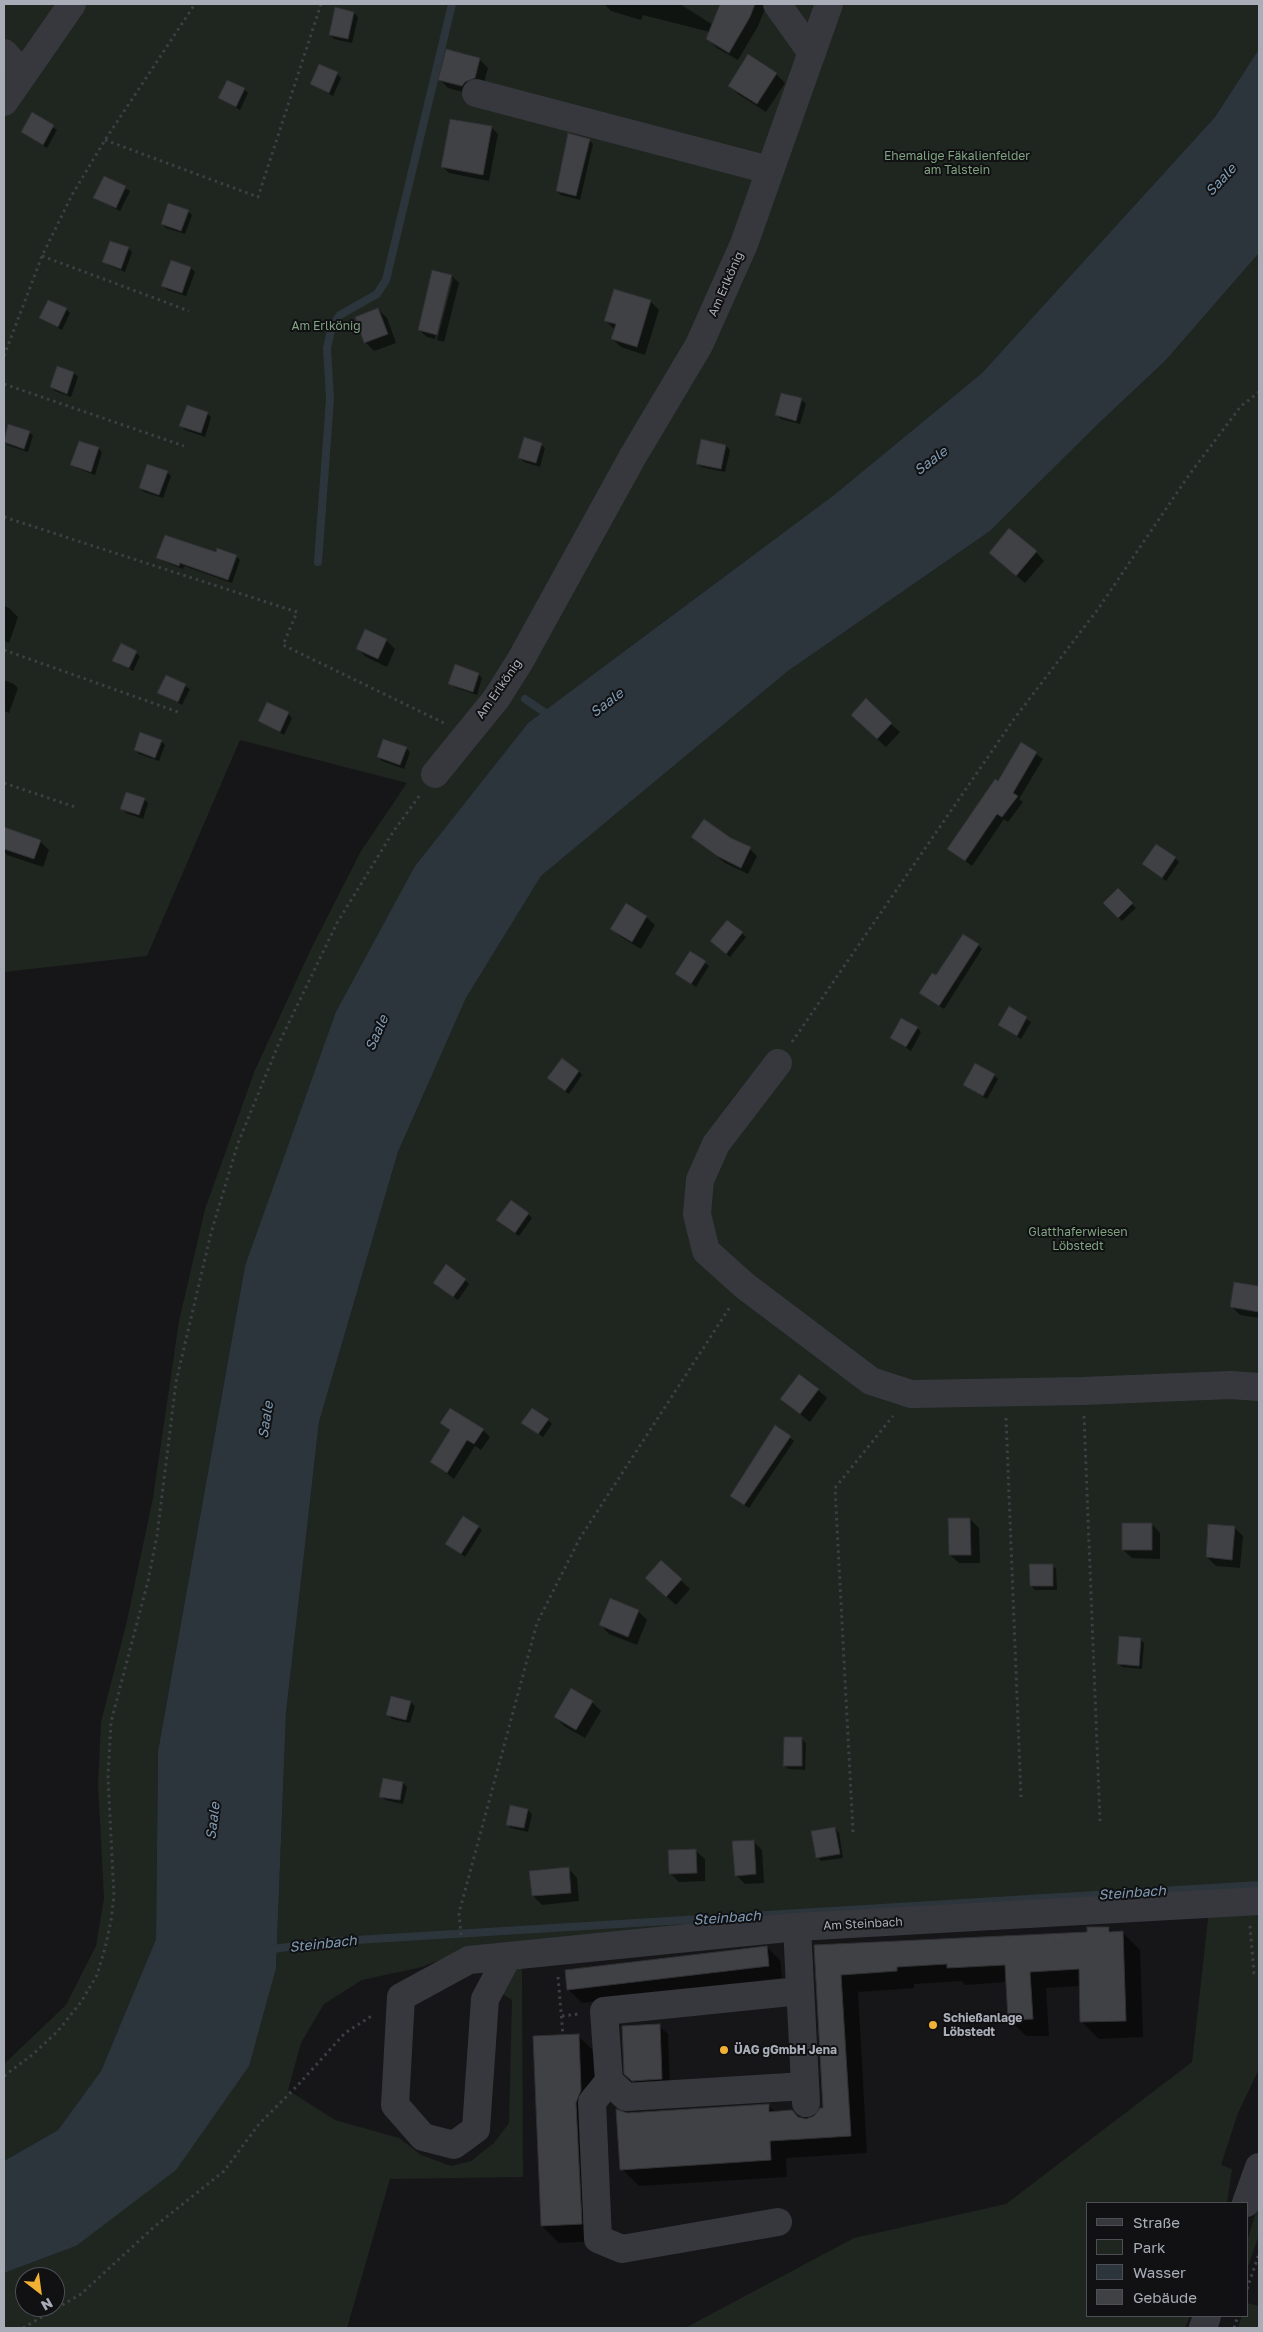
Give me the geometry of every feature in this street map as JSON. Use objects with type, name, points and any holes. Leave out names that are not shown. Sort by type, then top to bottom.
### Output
[{"type":"street","points":[[4,102],[72,4]]},
{"type":"street","points":[[777,4],[812,53]]},
{"type":"street","name":"Am Erlkönig","points":[[435,774],[496,698],[520,661],[633,456],[700,345],[744,244],[830,4]]},
{"type":"street","points":[[4,54],[22,74]]},
{"type":"street","points":[[476,93],[769,170]]},
{"type":"street","points":[[778,1063],[716,1144],[700,1180],[697,1214],[706,1251],[744,1286],[871,1381],[911,1394],[1083,1391],[1230,1385],[1259,1387]]},
{"type":"street","name":"Am Steinbach","points":[[401,1997],[469,1960],[797,1927],[1256,1901]]},
{"type":"street","points":[[797,1927],[805,2094],[626,2097],[609,2081],[604,2011],[800,1991]]},
{"type":"street","points":[[401,1997],[395,2105],[423,2137],[454,2145],[476,2129],[485,1999],[508,1956]]},
{"type":"street","points":[[609,2081],[592,2102],[598,2239],[622,2249],[778,2222]]},
{"type":"street","points":[[1246,2202],[1259,2167]]},
{"type":"path","points":[[4,356],[42,256],[72,195],[105,140],[195,4]]},
{"type":"path","points":[[105,140],[258,197],[321,4]]},
{"type":"path","points":[[42,256],[189,310]]},
{"type":"path","points":[[4,384],[184,446]]},
{"type":"path","points":[[778,1063],[1014,719],[1098,609],[1190,474],[1241,406],[1259,392]]},
{"type":"path","points":[[4,516],[297,612],[283,645],[467,734]]},
{"type":"path","points":[[4,650],[178,712]]},
{"type":"path","points":[[4,2076],[32,2055],[58,2031],[81,2002],[97,1975],[112,1921],[114,1896],[108,1777],[111,1722],[158,1536],[178,1373],[211,1233],[238,1143],[279,1043],[337,923],[393,832],[435,774]]},
{"type":"path","points":[[4,783],[75,806]]},
{"type":"path","points":[[459,1924],[459,1913],[537,1623],[580,1538],[744,1286]]},
{"type":"path","points":[[1083,1391],[1100,1821]]},
{"type":"path","points":[[1005,1392],[1021,1797]]},
{"type":"path","points":[[853,1832],[835,1488],[911,1394]]},
{"type":"path","points":[[1256,1901],[1249,1931],[1254,1973],[1259,1975]]},
{"type":"path","points":[[1054,1944],[1066,1943]]},
{"type":"path","points":[[555,1952],[563,2035]]},
{"type":"path","points":[[23,2328],[81,2294],[154,2227],[224,2171],[259,2124],[298,2085],[344,2034],[401,1997]]},
{"type":"path","points":[[1248,2286],[1259,2254]]},
{"type":"green space","name":"Am Erlkönig","points":[[4,4],[1259,4],[1259,49],[1215,117],[982,373],[834,495],[528,723],[415,866],[245,1266],[158,1751],[156,1939],[101,2071],[58,2130],[4,2161],[4,2064],[66,2005],[96,1946],[104,1898],[98,1784],[101,1722],[126,1625],[153,1498],[179,1321],[205,1209],[255,1070],[311,949],[361,851],[407,783],[240,740],[147,956],[4,972]]},
{"type":"green space","name":"Glatthaferwiesen Löbstedt","points":[[1259,253],[1259,1895],[446,1958],[418,1968],[362,1980],[324,2004],[301,2043],[288,2090],[335,2120],[399,2138],[421,2155],[451,2166],[471,2161],[494,2143],[509,2123],[512,2000],[501,1993],[501,1986],[522,1963],[523,2177],[390,2179],[347,2328],[4,2328],[4,2273],[15,2269],[15,2317],[65,2317],[65,2267],[20,2267],[76,2246],[276,1968],[286,1713],[319,1422],[398,1152],[466,998],[541,876],[788,671],[990,531],[1166,360]]},
{"type":"green space","points":[[1209,1910],[1259,1912],[1259,2069],[1238,2113],[1221,2165],[1232,2169],[1227,2202],[1086,2202],[1086,2317],[1190,2317],[1185,2328],[685,2328],[854,2238],[1006,2204],[1192,2062]]},
{"type":"green space","points":[[1259,2202],[1259,2235],[1248,2266],[1248,2238]]},
{"type":"green space","points":[[1248,2303],[1259,2306],[1259,2328],[1238,2328],[1242,2317],[1248,2317]]},
{"type":"water","name":"Saale","points":[[1259,49],[1259,253],[1166,360],[990,531],[788,671],[541,876],[466,998],[398,1152],[319,1422],[286,1713],[276,1968],[249,2066],[176,2170],[76,2246],[20,2267],[15,2267],[15,2269],[4,2273],[4,2161],[58,2130],[101,2071],[156,1939],[158,1751],[245,1266],[336,1012],[415,866],[528,723],[834,495],[982,373],[1215,117]]},
{"type":"building","points":[[720,4],[755,4],[750,17],[729,53],[706,39]]},
{"type":"building","points":[[335,7],[354,12],[348,39],[329,35]]},
{"type":"building","points":[[446,49],[480,58],[475,78],[465,82],[462,86],[438,80]]},
{"type":"building","points":[[748,54],[777,73],[757,104],[728,86]]},
{"type":"building","points":[[319,64],[338,72],[329,93],[310,84]]},
{"type":"building","points":[[227,80],[245,88],[236,107],[218,98]]},
{"type":"building","points":[[32,112],[54,125],[43,145],[21,132]]},
{"type":"building","points":[[450,119],[492,126],[483,175],[441,167]]},
{"type":"building","points":[[568,133],[590,139],[576,196],[556,191]]},
{"type":"building","points":[[104,176],[126,186],[116,208],[93,198]]},
{"type":"building","points":[[168,203],[189,210],[181,231],[161,224]]},
{"type":"building","points":[[110,241],[129,247],[121,269],[102,262]]},
{"type":"building","points":[[171,260],[191,267],[182,293],[161,286]]},
{"type":"building","points":[[432,270],[452,275],[437,335],[418,330]]},
{"type":"building","points":[[614,289],[651,300],[637,347],[611,339],[616,324],[604,321]]},
{"type":"building","points":[[48,300],[67,308],[58,327],[39,318]]},
{"type":"building","points":[[378,308],[388,334],[364,343],[355,317]]},
{"type":"building","points":[[57,366],[74,372],[67,394],[50,387]]},
{"type":"building","points":[[781,393],[802,398],[796,421],[775,415]]},
{"type":"building","points":[[187,405],[208,412],[201,433],[179,426]]},
{"type":"building","points":[[8,424],[30,431],[24,449],[4,442]]},
{"type":"building","points":[[524,437],[542,443],[536,463],[518,458]]},
{"type":"building","points":[[701,439],[726,445],[721,469],[696,464]]},
{"type":"building","points":[[79,441],[99,447],[91,472],[70,465]]},
{"type":"building","points":[[147,464],[168,471],[159,495],[139,488]]},
{"type":"building","points":[[1009,528],[1037,551],[1016,576],[989,553]]},
{"type":"building","points":[[165,535],[216,552],[217,548],[237,555],[228,580],[180,563],[179,566],[156,558]]},
{"type":"building","points":[[365,629],[387,639],[378,659],[356,649]]},
{"type":"building","points":[[121,643],[137,651],[129,668],[112,661]]},
{"type":"building","points":[[455,664],[479,673],[473,692],[448,684]]},
{"type":"building","points":[[166,675],[186,684],[178,702],[157,693]]},
{"type":"building","points":[[866,698],[892,723],[877,739],[851,715]]},
{"type":"building","points":[[267,702],[289,712],[280,732],[258,721]]},
{"type":"building","points":[[140,732],[162,740],[155,758],[134,750]]},
{"type":"building","points":[[383,739],[407,747],[400,765],[377,757]]},
{"type":"building","points":[[1021,742],[1037,752],[1013,793],[1018,796],[1002,817],[997,814],[965,861],[947,849],[995,779],[998,781]]},
{"type":"building","points":[[126,792],[145,798],[139,815],[120,809]]},
{"type":"building","points":[[704,819],[731,838],[751,847],[741,868],[717,856],[691,837]]},
{"type":"building","points":[[4,827],[41,840],[34,859],[4,849]]},
{"type":"building","points":[[1156,844],[1176,857],[1162,878],[1142,864]]},
{"type":"building","points":[[1118,888],[1133,903],[1118,918],[1103,903]]},
{"type":"building","points":[[626,903],[647,916],[632,942],[610,929]]},
{"type":"building","points":[[727,920],[743,932],[726,954],[710,941]]},
{"type":"building","points":[[963,934],[979,944],[939,1006],[919,993],[932,973],[936,975]]},
{"type":"building","points":[[690,951],[706,961],[691,984],[675,974]]},
{"type":"building","points":[[1009,1006],[1027,1017],[1017,1036],[998,1025]]},
{"type":"building","points":[[901,1018],[918,1027],[906,1047],[890,1038]]},
{"type":"building","points":[[562,1058],[579,1071],[565,1091],[547,1078]]},
{"type":"building","points":[[975,1063],[995,1074],[983,1096],[963,1085]]},
{"type":"building","points":[[511,1200],[529,1213],[515,1233],[496,1220]]},
{"type":"building","points":[[446,1264],[466,1279],[453,1297],[433,1283]]},
{"type":"building","points":[[1234,1282],[1259,1286],[1259,1312],[1230,1307]]},
{"type":"building","points":[[799,1374],[819,1389],[800,1414],[780,1399]]},
{"type":"building","points":[[450,1408],[484,1429],[474,1444],[467,1440],[447,1473],[430,1462],[450,1430],[440,1423]]},
{"type":"building","points":[[532,1408],[549,1419],[538,1434],[521,1423]]},
{"type":"building","points":[[775,1425],[791,1436],[744,1505],[730,1496]]},
{"type":"building","points":[[463,1516],[479,1526],[461,1554],[445,1544]]},
{"type":"building","points":[[948,1518],[970,1518],[971,1555],[949,1555]]},
{"type":"building","points":[[1122,1523],[1152,1523],[1152,1550],[1122,1550]]},
{"type":"building","points":[[1208,1524],[1235,1526],[1232,1560],[1206,1557]]},
{"type":"building","points":[[661,1560],[682,1579],[666,1597],[645,1578]]},
{"type":"building","points":[[1029,1564],[1053,1564],[1053,1586],[1030,1586]]},
{"type":"building","points":[[610,1598],[639,1610],[628,1637],[599,1625]]},
{"type":"building","points":[[1119,1636],[1141,1638],[1139,1666],[1117,1664]]},
{"type":"building","points":[[571,1688],[593,1701],[576,1730],[554,1717]]},
{"type":"building","points":[[391,1696],[411,1701],[406,1720],[386,1715]]},
{"type":"building","points":[[784,1737],[802,1737],[802,1766],[783,1766]]},
{"type":"building","points":[[383,1778],[403,1782],[400,1800],[379,1797]]},
{"type":"building","points":[[510,1805],[528,1809],[524,1828],[506,1825]]},
{"type":"building","points":[[835,1827],[840,1854],[816,1858],[811,1831]]},
{"type":"building","points":[[754,1840],[756,1874],[735,1876],[732,1841]]},
{"type":"building","points":[[696,1849],[697,1873],[669,1874],[668,1850]]},
{"type":"building","points":[[569,1867],[571,1893],[532,1896],[529,1871]]},
{"type":"building","points":[[1087,1927],[1109,1927],[1109,1932],[1123,1931],[1126,2021],[1080,2022],[1079,1969],[1030,1972],[1033,2019],[1008,2020],[1005,1965],[947,1968],[947,1964],[897,1967],[897,1971],[841,1975],[851,2136],[770,2141],[771,2160],[620,2170],[616,2109],[627,2113],[769,2104],[769,2112],[792,2110],[798,2117],[806,2119],[814,2116],[820,2108],[823,2108],[814,1945],[1087,1932]]},
{"type":"building","points":[[767,1946],[769,1966],[567,1990],[565,1970]]},
{"type":"building","points":[[660,2024],[662,2079],[632,2081],[624,2074],[622,2026]]},
{"type":"building","points":[[579,2034],[581,2090],[576,2103],[582,2224],[541,2226],[533,2036]]},
{"type":"waterway","points":[[318,562],[330,399],[327,348],[332,326],[340,315],[377,294],[386,280],[452,4]]},
{"type":"waterway","points":[[525,699],[550,716]]},
{"type":"waterway","name":"Steinbach","points":[[266,1950],[323,1942],[1259,1885]]},
{"type":"place","name":"Schießanlage Löbstedt","points":[[933,2025]]},
{"type":"place","name":"ÜAG gGmbH Jena","points":[[724,2050]]},
{"type":"park label","name":"Ehemalige Fäkalienfelder am Talstein","points":[[957,163]]}]
